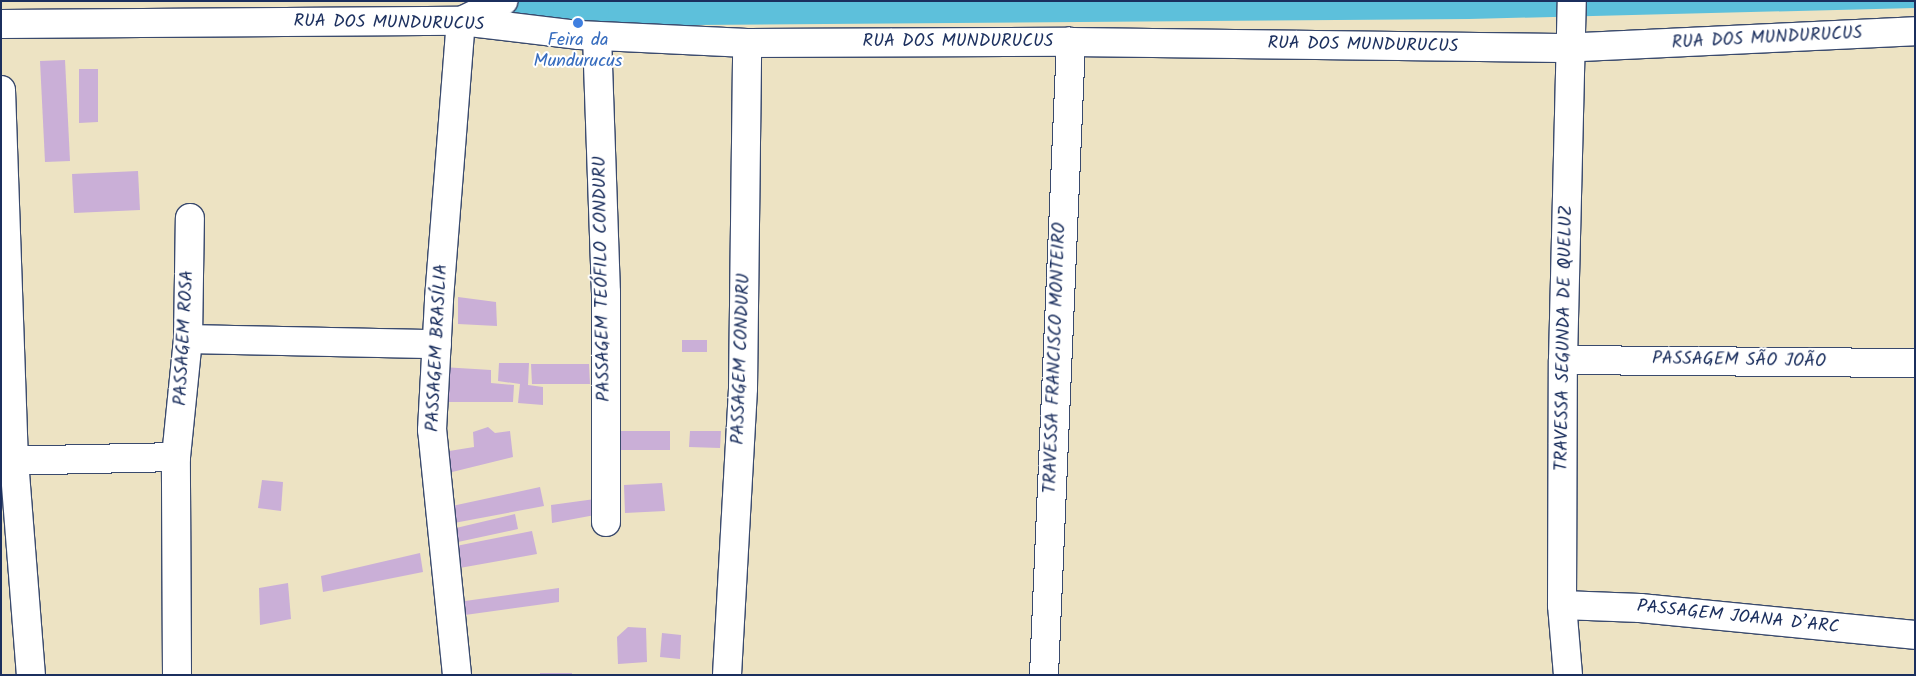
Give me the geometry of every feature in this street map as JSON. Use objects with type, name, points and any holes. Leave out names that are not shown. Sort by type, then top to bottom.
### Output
[{"type":"street","points":[[462,21],[503,1]]},
{"type":"street","name":"TRAVESSA SEGUNDA DE QUELUZ","points":[[1568,675],[1562,605],[1563,360],[1572,1]]},
{"type":"street","name":"RUA DOS MUNDURUCUS","points":[[1,24],[462,21],[596,36],[747,43],[1570,39],[1915,31]]},
{"type":"street","name":"PASSAGEM BRASÍLIA","points":[[457,675],[432,430],[462,21]]},
{"type":"street","name":"PASSAGEM TEÓFILO CONDURU","points":[[596,36],[606,293],[606,522]]},
{"type":"street","name":"TRAVESSA FRANCISCO MONTEIRO","points":[[1044,675],[1071,42]]},
{"type":"street","name":"PASSAGEM CONDURU","points":[[727,675],[744,388],[747,43]]},
{"type":"street","points":[[1,90],[8,461],[32,675]]},
{"type":"street","name":"PASSAGEM ROSA","points":[[177,675],[176,457],[188,339],[190,218]]},
{"type":"street","points":[[188,339],[437,344]]},
{"type":"street","name":"PASSAGEM SÃO JOÃO","points":[[1563,360],[1915,363]]},
{"type":"street","points":[[8,461],[176,457]]},
{"type":"street","name":"PASSAGEM JOANA D’ARC","points":[[1562,605],[1640,608],[1915,635]]},
{"type":"water","points":[[558,1],[1915,1],[1915,8],[1469,19],[556,26],[554,6]]},
{"type":"building","points":[[65,60],[70,161],[45,162],[40,61]]},
{"type":"building","points":[[79,69],[98,69],[98,122],[79,123]]},
{"type":"building","points":[[138,171],[140,210],[74,213],[72,174]]},
{"type":"building","points":[[458,297],[496,302],[497,326],[458,324]]},
{"type":"building","points":[[682,340],[707,340],[707,352],[682,352]]},
{"type":"building","points":[[499,363],[529,363],[528,385],[543,387],[543,405],[518,403],[520,384],[498,381]]},
{"type":"building","points":[[531,364],[589,364],[590,384],[532,384]]},
{"type":"building","points":[[442,367],[491,370],[491,383],[514,385],[513,402],[444,402]]},
{"type":"building","points":[[488,427],[495,433],[510,431],[513,457],[444,474],[443,452],[474,447],[473,432]]},
{"type":"building","points":[[610,431],[670,431],[670,450],[608,450]]},
{"type":"building","points":[[690,431],[721,431],[720,448],[689,447]]},
{"type":"building","points":[[262,480],[283,482],[281,511],[258,508]]},
{"type":"building","points":[[662,483],[665,511],[625,513],[624,485]]},
{"type":"building","points":[[540,487],[544,506],[454,523],[452,506]]},
{"type":"building","points":[[595,499],[595,515],[552,523],[551,505]]},
{"type":"building","points":[[515,514],[518,529],[458,542],[456,528]]},
{"type":"building","points":[[532,531],[537,554],[454,569],[451,547]]},
{"type":"building","points":[[420,553],[423,572],[323,592],[321,576]]},
{"type":"building","points":[[288,583],[291,619],[260,625],[259,588]]},
{"type":"building","points":[[559,588],[559,602],[465,615],[465,601]]},
{"type":"building","points":[[628,627],[646,628],[647,662],[618,664],[617,637]]},
{"type":"building","points":[[662,633],[681,635],[680,659],[660,657]]},
{"type":"building","points":[[540,673],[572,673],[572,675],[540,675]]},
{"type":"waterway","points":[[481,19],[567,9],[594,9]]},
{"type":"place","name":"Feira da Mundurucus","points":[[578,23]]}]
